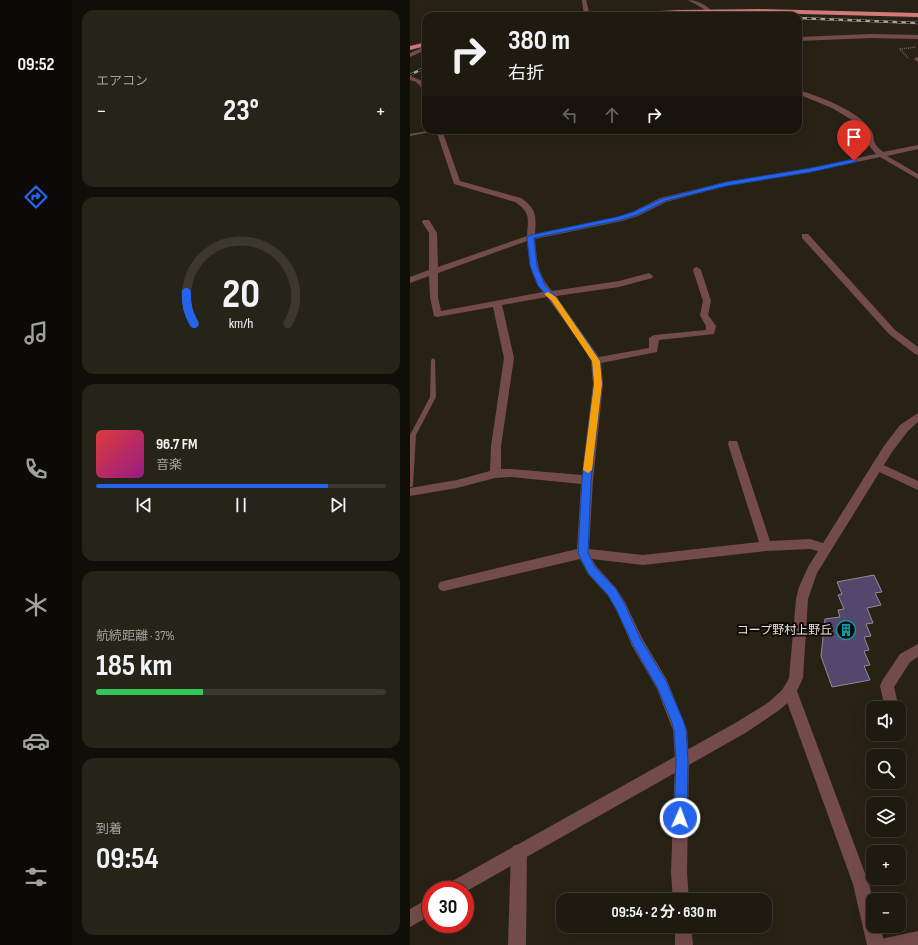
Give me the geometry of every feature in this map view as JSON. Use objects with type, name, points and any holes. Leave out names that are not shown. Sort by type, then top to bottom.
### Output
[{"type":"highway","points":[[656,12],[725,12]]},
{"type":"highway","points":[[802,14],[918,15]]},
{"type":"highway","points":[[410,47],[422,45]]},
{"type":"street","points":[[584,0],[586,12]]},
{"type":"street","points":[[690,0],[706,8],[708,11]]},
{"type":"street","points":[[802,39],[870,36],[918,37]]},
{"type":"street","points":[[410,55],[422,50]]},
{"type":"street","points":[[412,80],[422,76]]},
{"type":"street","points":[[412,80],[422,84]]},
{"type":"street","points":[[802,94],[851,115],[868,130],[870,143],[882,155],[918,177]]},
{"type":"street","points":[[440,134],[458,182],[518,200],[526,205],[532,214],[531,237],[533,266],[542,286],[553,298],[596,361],[598,384],[587,480],[583,553],[592,570],[612,592],[620,606],[639,646],[662,685],[680,730],[682,761],[679,873],[680,893]]},
{"type":"street","points":[[410,280],[531,237],[619,219],[635,214],[663,200],[726,184],[811,170],[918,147]]},
{"type":"street","points":[[426,222],[433,233],[435,272],[434,297],[437,314],[548,294],[619,284],[649,276]]},
{"type":"street","points":[[805,236],[892,332],[918,352]]},
{"type":"street","points":[[596,361],[654,350],[654,338],[711,332],[711,326],[704,315],[706,301],[697,270]]},
{"type":"street","points":[[495,474],[496,446],[509,358],[497,303]]},
{"type":"street","points":[[469,881],[682,761],[769,710],[790,691],[796,678],[798,666],[801,606],[805,587],[825,548],[894,440],[904,428],[918,417]]},
{"type":"street","points":[[733,444],[766,546]]},
{"type":"street","points":[[877,466],[918,486]]},
{"type":"street","points":[[410,492],[457,484],[495,474],[511,473],[587,480]]},
{"type":"street","points":[[444,586],[583,553],[643,560],[766,546],[810,544],[825,548]]},
{"type":"street","points":[[890,701],[887,686],[905,658],[918,650]]},
{"type":"street","points":[[790,691],[861,884],[876,945]]},
{"type":"street","points":[[517,945],[519,852]]},
{"type":"street","points":[[410,919],[422,911]]},
{"type":"street","points":[[683,933],[684,945]]},
{"type":"street","points":[[887,945],[918,939]]},
{"type":"lane","points":[[410,135],[422,133]]},
{"type":"lane","points":[[410,485],[413,435],[433,397],[432,360]]},
{"type":"path","points":[[918,46],[900,49],[902,53],[909,58],[918,60]]},
{"type":"building","name":"コープ野村上野丘","points":[[874,575],[882,592],[875,593],[881,605],[867,608],[873,623],[866,624],[871,636],[864,637],[869,650],[864,651],[870,665],[864,666],[870,680],[832,687],[821,656],[825,619],[840,617],[838,610],[844,609],[838,595],[842,594],[837,582]]},
{"type":"railway","points":[[802,18],[918,23]]},
{"type":"railway","points":[[410,75],[422,69]]},
{"type":"slow traffic","points":[[548,294],[553,298],[596,361],[598,384],[588,470]]},
{"type":"place","name":"コープ野村上野丘","points":[[846,630]]},
{"type":"route","points":[[680,818],[682,761],[680,730],[677,720],[662,685],[644,656],[620,606],[612,592],[592,570],[583,553],[587,480],[598,384],[596,361],[588,347],[553,298],[542,286],[533,266],[531,237],[619,219],[635,214],[663,200],[726,184],[811,170],[854,161]]}]
